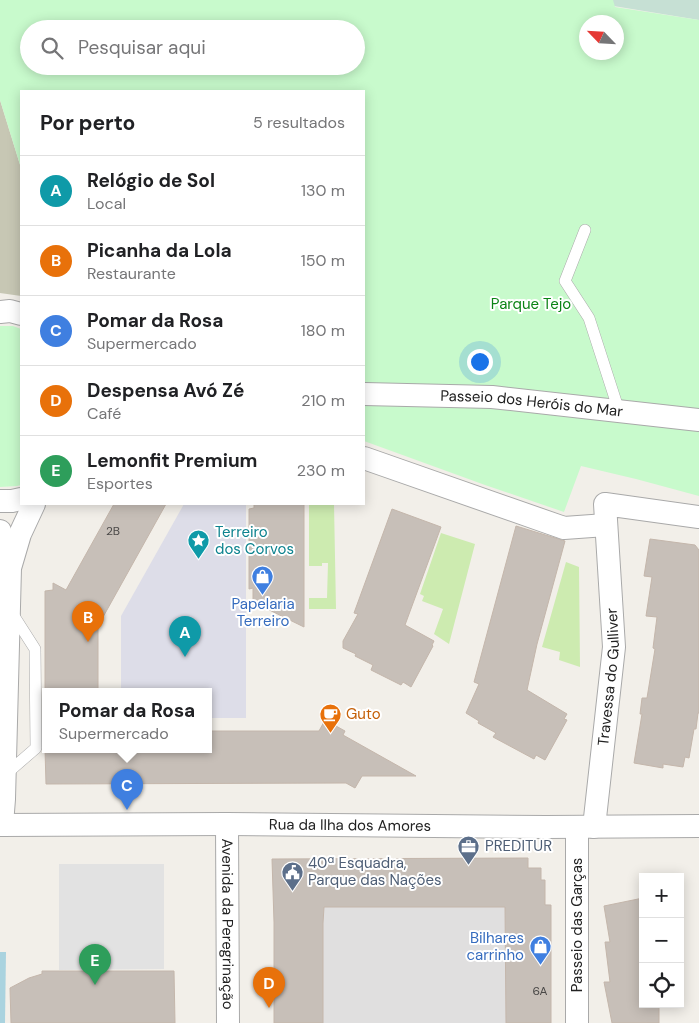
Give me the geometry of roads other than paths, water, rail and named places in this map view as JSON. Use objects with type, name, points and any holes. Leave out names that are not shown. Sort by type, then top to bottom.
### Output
[{"type":"street","points":[[0,312],[10,311],[20,314]]},
{"type":"street","name":"Passeio dos Heróis do Mar","points":[[365,394],[492,397],[699,420]]},
{"type":"street","points":[[365,458],[564,528],[606,525]]},
{"type":"street","points":[[0,501],[20,499]]},
{"type":"street","name":"Travessa do Gulliver","points":[[585,827],[614,647],[605,504],[699,517]]},
{"type":"street","points":[[1,824],[4,613],[10,568],[20,534],[34,505]]},
{"type":"street","points":[[0,531],[10,568]]},
{"type":"street","name":"Rua da Ilha dos Amores","points":[[1,824],[699,826]]},
{"type":"street","name":"Avenida da Peregrinação","points":[[227,824],[228,1023]]},
{"type":"street","name":"Passeio das Garças","points":[[576,1023],[585,827]]},
{"type":"lane","points":[[585,230],[565,281],[589,318],[619,411]]},
{"type":"lane","points":[[2,773],[36,748],[35,649],[4,613]]},
{"type":"water","points":[[0,952],[6,952],[5,1023],[0,1023]]},
{"type":"place","name":"Terreiro dos Corvos","points":[[199,560]]},
{"type":"place","name":"Papelaria Terreiro","points":[[263,595]]},
{"type":"place","name":"Picanha da Lola","points":[[88,642]]},
{"type":"place","name":"Relógio de Sol","points":[[185,657]]},
{"type":"place","name":"Guto","points":[[330,733]]},
{"type":"place","name":"Pomar da Rosa","points":[[127,810]]},
{"type":"place","name":"PREDITUR","points":[[469,865]]},
{"type":"place","name":"40ª Esquadra, Parque das Nações","points":[[292,891]]},
{"type":"place","name":"Bilhares carrinho","points":[[540,966]]},
{"type":"place","name":"Lemonfit Premium","points":[[95,985]]},
{"type":"place","name":"Despensa Avó Zé","points":[[269,1008]]},
{"type":"park label","name":"Parque Tejo","points":[[531,304]]}]
